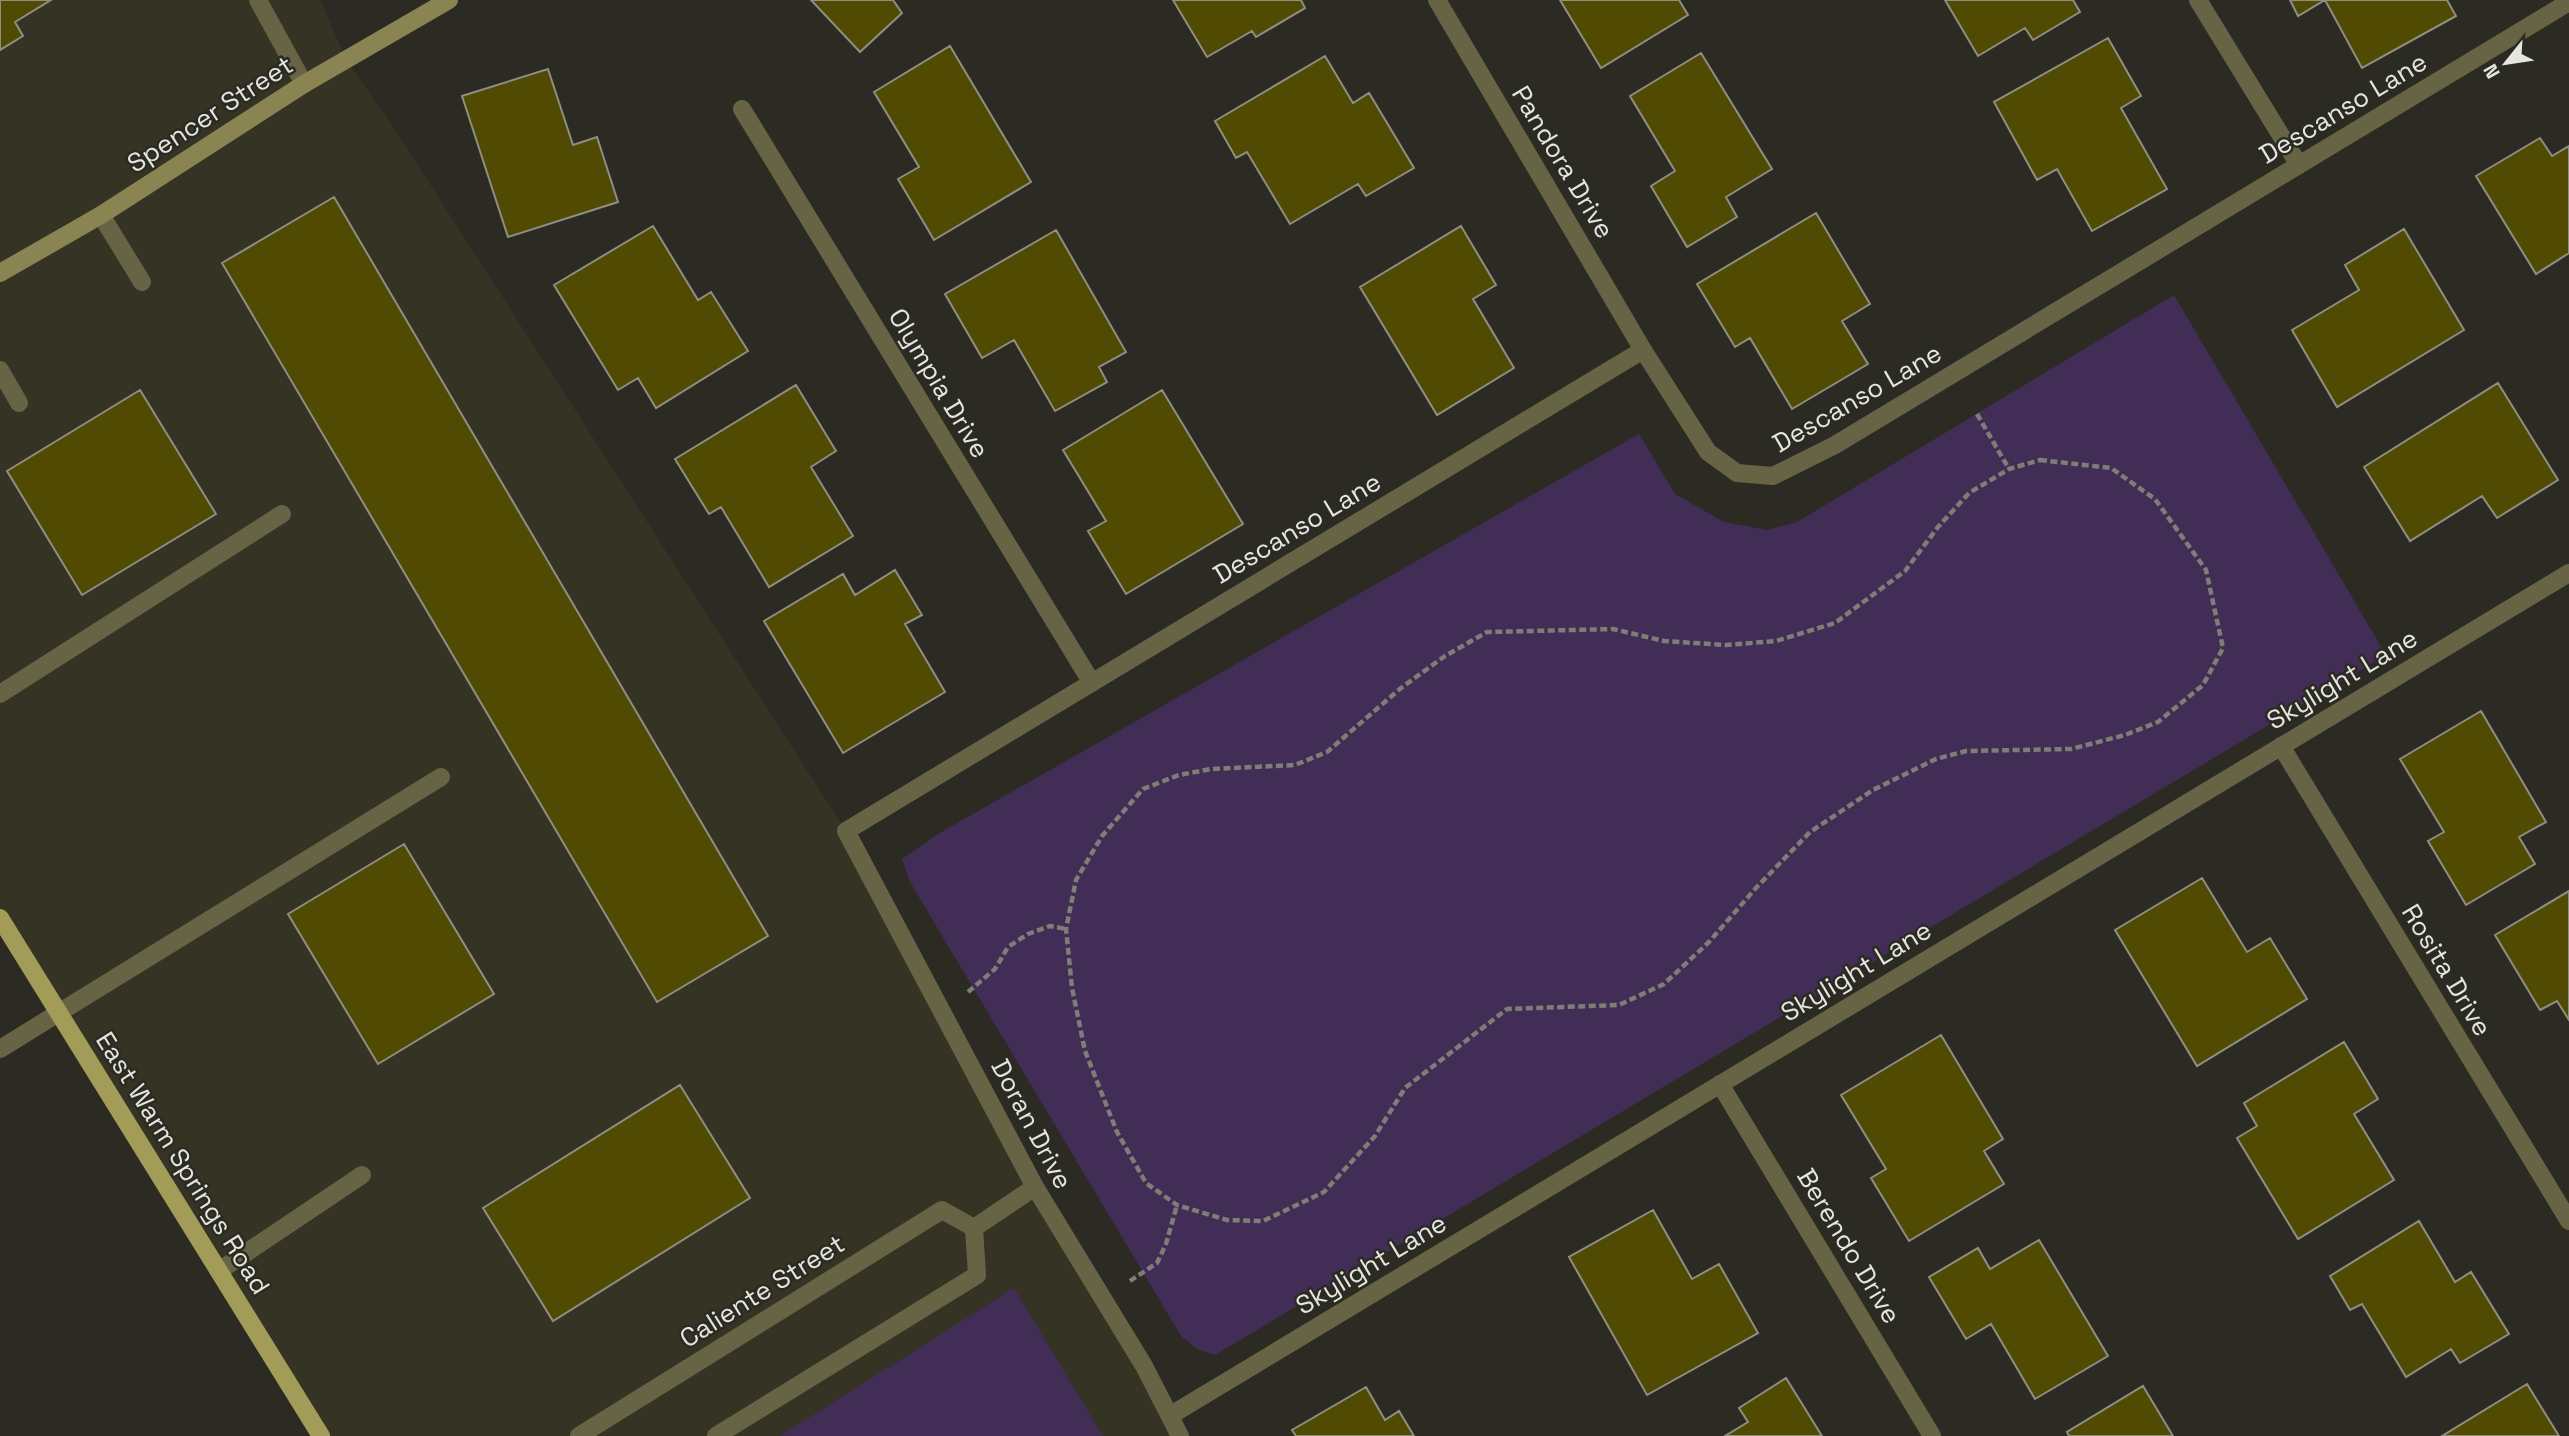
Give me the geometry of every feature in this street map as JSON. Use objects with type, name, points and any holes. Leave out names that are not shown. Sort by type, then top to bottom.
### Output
[{"type":"main road","name":"East Warm Springs Road","points":[[0,918],[321,1436]]},
{"type":"street","points":[[258,0],[303,84]]},
{"type":"street","name":"Spencer Street","points":[[0,273],[101,215],[303,84],[449,0]]},
{"type":"street","name":"Pandora Drive","points":[[1437,0],[1643,350]]},
{"type":"street","points":[[2198,0],[2299,165]]},
{"type":"street","name":"Descanso Lane","points":[[846,831],[1643,350],[1708,452],[1737,473],[1773,476],[1835,445],[2569,2]]},
{"type":"street","name":"Olympia Drive","points":[[742,109],[1091,683]]},
{"type":"street","points":[[101,215],[142,282]]},
{"type":"street","points":[[0,370],[19,403]]},
{"type":"street","points":[[0,694],[282,514]]},
{"type":"street","name":"Skylight Lane","points":[[1171,1415],[2569,573]]},
{"type":"street","name":"Rosita Drive","points":[[2281,746],[2569,1221]]},
{"type":"street","points":[[0,1049],[441,777]]},
{"type":"street","name":"Doran Drive","points":[[846,831],[1035,1187],[1104,1299],[1171,1415],[1180,1436]]},
{"type":"street","name":"Berendo Drive","points":[[1720,1084],[1932,1436]]},
{"type":"street","points":[[219,1270],[362,1175]]},
{"type":"street","points":[[716,1436],[977,1275],[974,1228],[1035,1187]]},
{"type":"street","name":"Caliente Street","points":[[579,1436],[942,1210],[974,1228]]},
{"type":"path","points":[[1977,414],[2009,469]]},
{"type":"path","points":[[2040,460],[2110,468],[2155,499],[2206,569],[2223,648],[2203,685],[2158,722],[2125,736],[2071,749],[1966,751],[1936,759],[1873,790],[1811,832],[1755,889],[1709,942],[1664,984],[1619,1005],[1507,1009],[1405,1088],[1375,1136],[1324,1192],[1263,1221],[1227,1220],[1177,1205],[1146,1183],[1117,1132],[1085,1051],[1072,988],[1066,929],[1076,880],[1102,836],[1143,789],[1179,775],[1211,769],[1295,765],[1327,752],[1401,688],[1445,656],[1487,632],[1613,629],[1664,640],[1726,645],[1776,641],[1835,623],[1905,571],[1938,527],[1969,493],[2009,469],[2040,460]]},
{"type":"path","points":[[943,1013],[995,969],[1008,947],[1028,934],[1050,926],[1066,929]]},
{"type":"path","points":[[1104,1299],[1157,1263],[1166,1244],[1177,1205]]},
{"type":"shaded area","points":[[0,0],[320,0],[347,61],[390,122],[846,831],[1180,1436],[321,1436],[0,917]]},
{"type":"shaded area","points":[[2174,295],[2386,655],[1215,1355],[1197,1349],[1181,1336],[910,882],[902,859],[938,834],[1639,434],[1675,494],[1724,522],[1767,530],[1797,522]]},
{"type":"shaded area","points":[[1014,1288],[1103,1436],[780,1436]]},
{"type":"building","points":[[0,0],[51,0],[15,22],[23,36],[0,50]]},
{"type":"building","points":[[811,0],[893,0],[902,13],[860,52]]},
{"type":"building","points":[[1173,0],[1301,0],[1305,8],[1256,37],[1252,31],[1207,57]]},
{"type":"building","points":[[1560,0],[1679,0],[1688,15],[1601,68]]},
{"type":"building","points":[[1945,0],[2073,0],[2080,12],[2033,40],[2025,28],[1978,56]]},
{"type":"building","points":[[2290,0],[2325,0],[2298,16]]},
{"type":"building","points":[[2325,0],[2447,0],[2456,16],[2362,68]]},
{"type":"building","points":[[2108,38],[2141,96],[2121,108],[2167,189],[2092,231],[2057,169],[2037,180],[1994,102]]},
{"type":"building","points":[[950,46],[1031,182],[934,240],[898,179],[919,167],[874,92]]},
{"type":"building","points":[[1701,53],[1772,169],[1726,197],[1737,217],[1687,247],[1651,186],[1675,171],[1630,96]]},
{"type":"building","points":[[1325,56],[1353,103],[1369,93],[1414,168],[1366,196],[1358,184],[1290,224],[1247,152],[1236,158],[1215,121]]},
{"type":"building","points":[[548,69],[573,145],[597,137],[618,202],[508,237],[462,96]]},
{"type":"building","points":[[2540,138],[2552,156],[2569,146],[2569,253],[2536,274],[2476,176]]},
{"type":"building","points":[[334,197],[768,936],[657,1002],[222,263]]},
{"type":"building","points":[[1816,213],[1870,304],[1842,321],[1868,364],[1792,409],[1750,338],[1735,347],[1697,284]]},
{"type":"building","points":[[653,226],[698,300],[711,292],[748,351],[656,408],[638,378],[618,390],[554,285]]},
{"type":"building","points":[[1461,226],[1496,285],[1473,299],[1514,368],[1437,415],[1360,287]]},
{"type":"building","points":[[2404,229],[2464,330],[2337,407],[2292,330],[2359,290],[2345,265]]},
{"type":"building","points":[[1056,230],[1126,352],[1099,367],[1107,382],[1055,411],[1014,340],[982,358],[945,294]]},
{"type":"building","points":[[2498,383],[2558,480],[2497,518],[2482,496],[2410,541],[2364,467]]},
{"type":"building","points":[[796,385],[836,451],[811,467],[853,536],[769,587],[721,507],[709,514],[675,459]]},
{"type":"building","points":[[140,390],[216,514],[82,595],[7,471]]},
{"type":"building","points":[[1162,390],[1243,524],[1126,594],[1088,531],[1106,521],[1063,450]]},
{"type":"building","points":[[895,570],[922,615],[905,624],[945,692],[843,753],[764,621],[843,574],[855,595]]},
{"type":"building","points":[[2481,711],[2546,822],[2519,837],[2535,864],[2466,905],[2428,841],[2444,832],[2400,759]]},
{"type":"building","points":[[404,844],[494,994],[378,1064],[288,914]]},
{"type":"building","points":[[2202,878],[2247,952],[2270,938],[2307,999],[2197,1066],[2115,930]]},
{"type":"building","points":[[2569,891],[2569,1020],[2557,1001],[2540,1010],[2495,935]]},
{"type":"building","points":[[1941,1035],[2003,1139],[1984,1151],[2004,1184],[1909,1241],[1871,1178],[1886,1169],[1841,1095]]},
{"type":"building","points":[[2344,1042],[2378,1099],[2354,1114],[2394,1180],[2298,1239],[2237,1138],[2257,1126],[2244,1103]]},
{"type":"building","points":[[680,1085],[750,1198],[553,1321],[483,1208]]},
{"type":"building","points":[[1653,1210],[1692,1279],[1719,1264],[1758,1333],[1647,1395],[1569,1257]]},
{"type":"building","points":[[2419,1221],[2455,1282],[2471,1272],[2509,1334],[2460,1363],[2451,1349],[2406,1377],[2362,1304],[2350,1310],[2330,1276]]},
{"type":"building","points":[[2039,1240],[2108,1356],[2035,1399],[1991,1324],[1966,1339],[1929,1277],[1978,1248],[1990,1269]]},
{"type":"building","points":[[1786,1378],[1822,1436],[1725,1436],[1748,1422],[1739,1408]]},
{"type":"building","points":[[2527,1384],[2559,1436],[2442,1436]]},
{"type":"building","points":[[2143,1386],[2173,1436],[2069,1436],[2067,1432]]},
{"type":"building","points":[[1366,1387],[1385,1420],[1399,1411],[1414,1436],[1296,1436],[1292,1430]]}]
